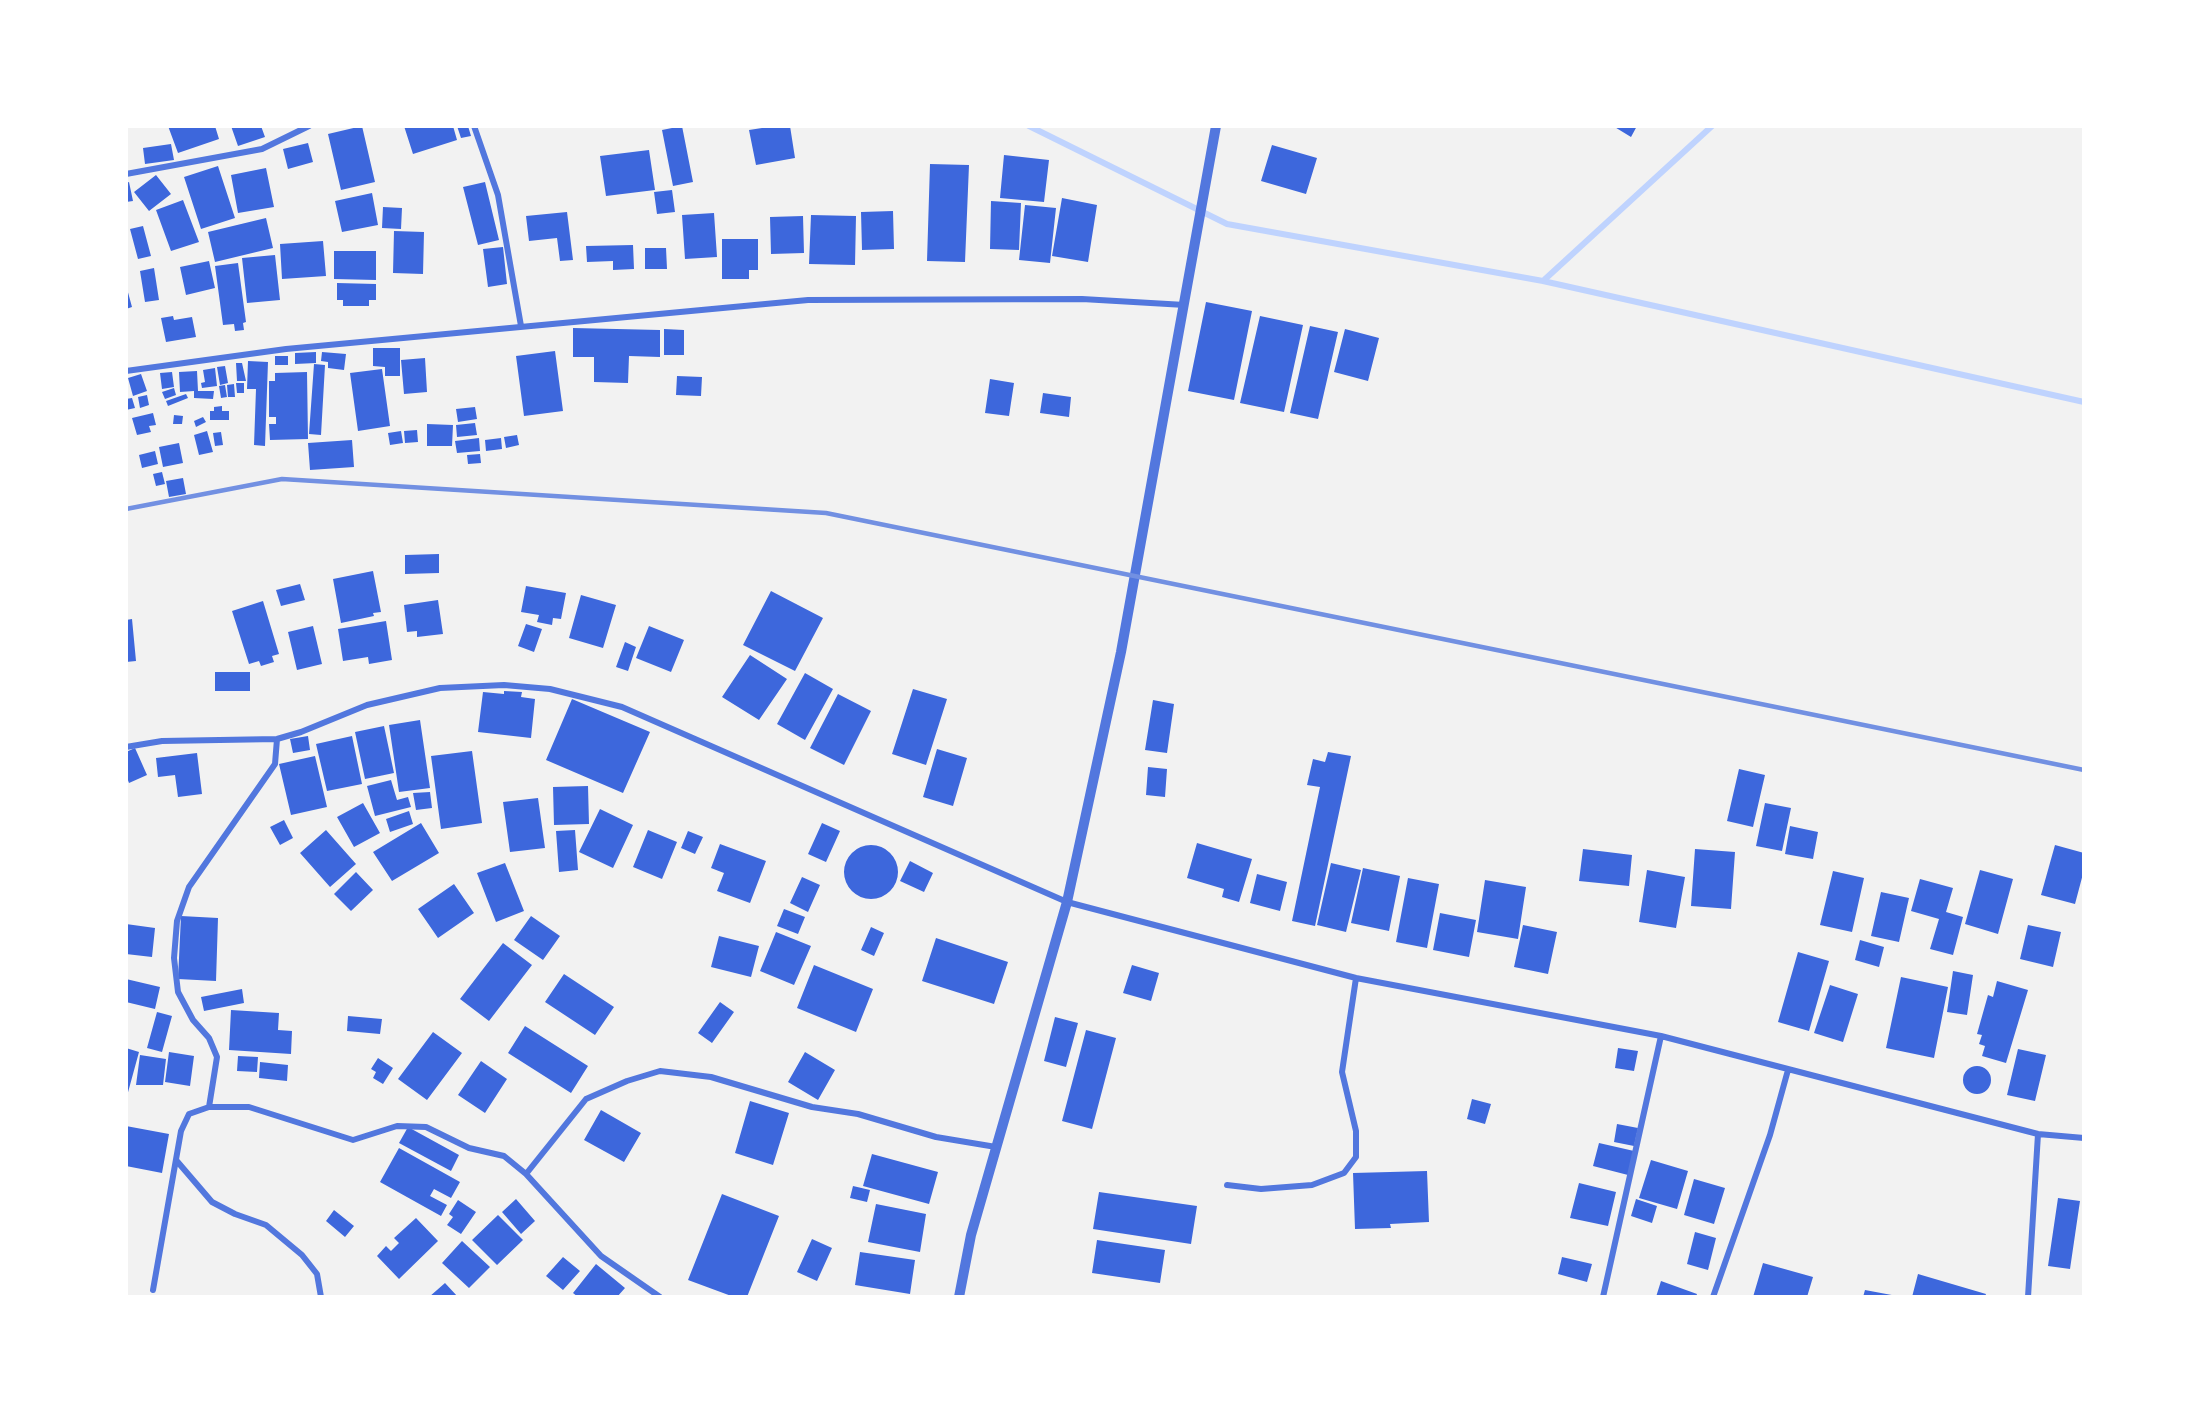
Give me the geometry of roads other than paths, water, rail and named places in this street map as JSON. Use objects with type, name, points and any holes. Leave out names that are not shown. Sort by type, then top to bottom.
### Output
[{"type":"street","points":[[126,174],[262,149],[309,126]]},
{"type":"street","points":[[474,126],[498,195],[521,326]]},
{"type":"street","points":[[959,1297],[971,1235],[1067,902],[1121,652],[1216,126]]},
{"type":"street","points":[[126,371],[286,349],[808,300],[1082,299],[1185,305]]},
{"type":"street","points":[[126,747],[162,741],[277,739],[301,732],[367,705],[440,688],[504,685],[550,689],[622,707],[1067,902],[1356,978],[1661,1036],[2038,1134],[2084,1138]]},
{"type":"street","points":[[209,1107],[217,1057],[209,1038],[193,1020],[178,992],[174,958],[177,921],[189,887],[275,764],[277,739]]},
{"type":"street","points":[[1227,1185],[1261,1189],[1312,1185],[1344,1173],[1356,1157],[1356,1131],[1342,1072],[1356,978]]},
{"type":"street","points":[[1603,1297],[1661,1036]]},
{"type":"street","points":[[1713,1297],[1770,1135],[1788,1070]]},
{"type":"street","points":[[526,1174],[586,1099],[627,1081],[660,1071],[711,1077],[812,1107],[858,1114],[936,1137],[996,1147]]},
{"type":"street","points":[[153,1290],[181,1131],[189,1114],[209,1107],[249,1107],[353,1140],[397,1126],[426,1127],[469,1148],[504,1156],[526,1174],[601,1256],[660,1297]]},
{"type":"street","points":[[2028,1297],[2038,1134]]},
{"type":"street","points":[[176,1160],[212,1202],[235,1214],[266,1225],[302,1255],[317,1274],[321,1297]]},
{"type":"waterway","points":[[1029,126],[1227,224],[1543,281],[2084,402]]},
{"type":"waterway","points":[[1543,281],[1712,126]]},
{"type":"railway","points":[[126,509],[282,479],[826,513],[2084,770]]}]
